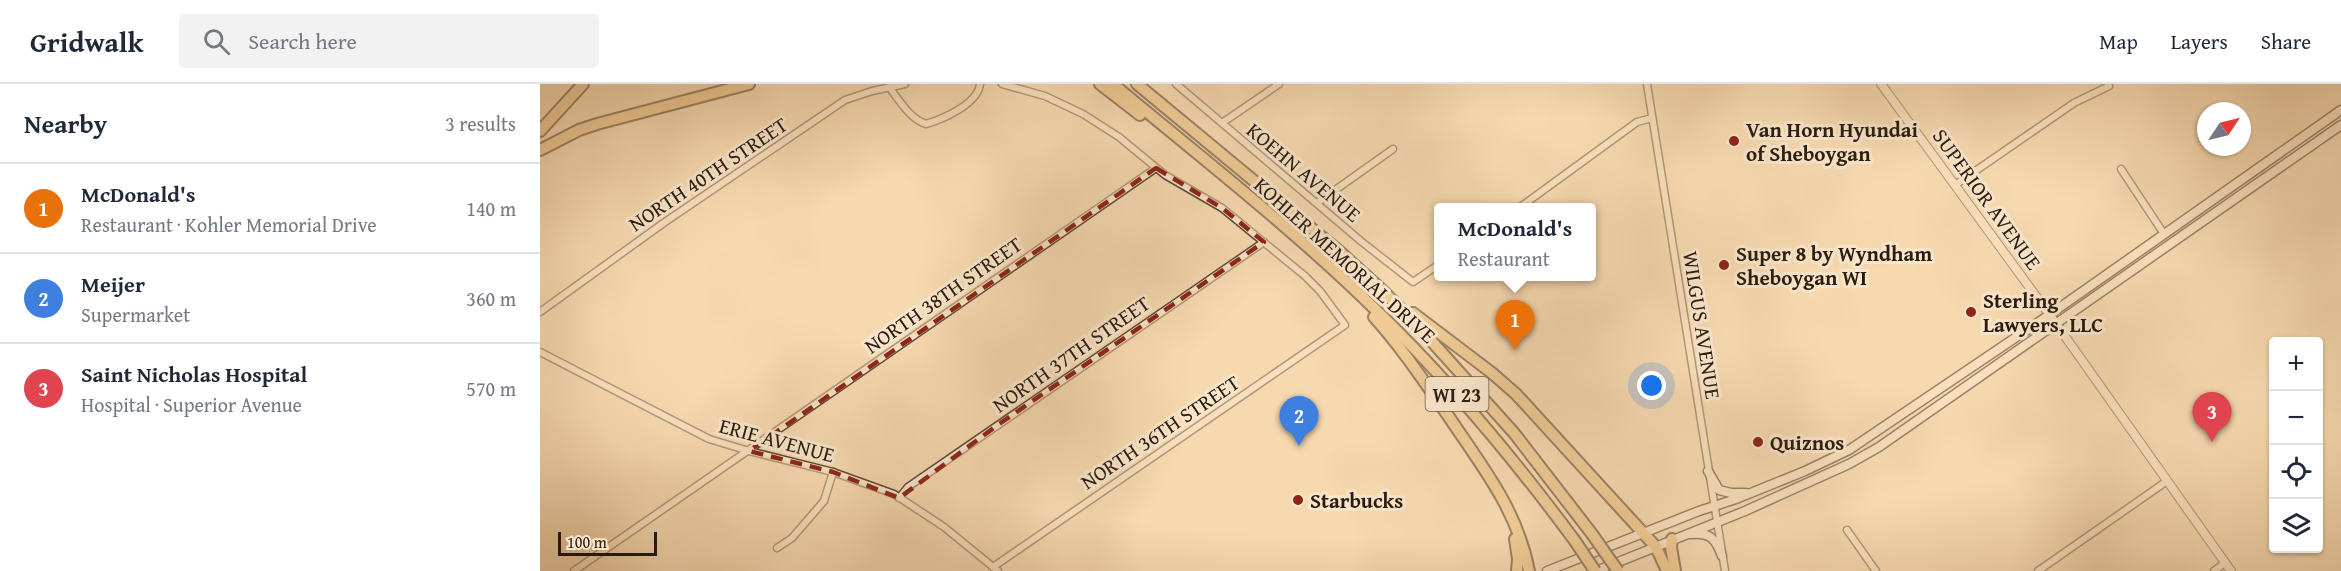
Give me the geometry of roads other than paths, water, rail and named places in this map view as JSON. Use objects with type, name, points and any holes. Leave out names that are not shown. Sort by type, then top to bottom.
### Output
[{"type":"highway","points":[[540,131],[583,84]]},
{"type":"highway","points":[[540,150],[579,130],[749,84]]},
{"type":"highway","points":[[1100,84],[1142,117],[1198,155]]},
{"type":"highway","name":"KOHLER MEMORIAL DRIVE","points":[[1113,84],[1324,261],[1409,342],[1469,407],[1535,488],[1596,571]]},
{"type":"highway","name":"KOHLER MEMORIAL DRIVE","points":[[1137,84],[1340,252],[1418,326],[1514,433],[1618,571]]},
{"type":"highway","points":[[1142,84],[1182,121]]},
{"type":"highway","points":[[1324,261],[1398,344],[1473,453],[1515,520],[1529,571]]},
{"type":"highway","points":[[1383,291],[1492,373],[1516,394],[1656,547],[1667,571]]},
{"type":"highway","points":[[1473,453],[1513,532],[1518,551],[1517,571]]},
{"type":"highway","points":[[1674,571],[1671,547],[1677,537]]},
{"type":"main road","points":[[1547,571],[1755,491],[1849,450],[2049,315],[2341,110]]},
{"type":"main road","points":[[1596,571],[1717,522],[1849,464],[1879,447],[2341,125]]},
{"type":"main road","points":[[1708,471],[1715,486],[1720,490],[1738,494],[1755,491]]},
{"type":"main road","points":[[1677,537],[1701,533],[1711,536],[1722,556]]},
{"type":"street","name":"NORTH 40TH STREET","points":[[540,312],[665,222],[838,105],[855,97],[905,84]]},
{"type":"street","points":[[889,87],[911,115],[926,124],[935,122],[970,100],[979,92],[980,84]]},
{"type":"street","points":[[1002,84],[1045,96],[1083,114],[1119,137],[1156,168],[1222,208],[1264,242]]},
{"type":"street","name":"KOEHN AVENUE","points":[[1176,84],[1413,282],[1434,268]]},
{"type":"street","points":[[1222,123],[1279,84]]},
{"type":"street","name":"WILGUS AVENUE","points":[[1647,84],[1725,571]]},
{"type":"street","name":"SUPERIOR AVENUE","points":[[1881,84],[2057,325],[2230,571]]},
{"type":"street","points":[[1955,185],[2068,106],[2109,86]]},
{"type":"street","points":[[1525,203],[1637,122],[1652,118]]},
{"type":"street","points":[[1317,203],[1393,148]]},
{"type":"street","name":"NORTH 38TH STREET","points":[[574,571],[1156,168]]},
{"type":"street","points":[[2121,169],[2164,234]]},
{"type":"street","name":"NORTH 36TH STREET","points":[[995,569],[1346,325],[1320,291],[1264,242]]},
{"type":"street","name":"NORTH 37TH STREET","points":[[899,498],[908,487],[1264,242]]},
{"type":"street","name":"ERIE AVENUE","points":[[540,352],[697,434],[749,451],[833,472],[899,498],[945,527],[995,569]]},
{"type":"street","points":[[777,548],[792,538],[824,501],[833,472]]},
{"type":"street","points":[[2038,571],[2167,481]]},
{"type":"street","points":[[1847,530],[1876,571]]},
{"type":"street","points":[[2214,571],[2225,563]]},
{"type":"place","name":"Van Horn Hyundai of Sheboygan","points":[[1734,141]]},
{"type":"place","name":"Super 8 by Wyndham Sheboygan WI","points":[[1724,265]]},
{"type":"place","name":"Sterling Lawyers, LLC","points":[[1971,312]]},
{"type":"place","name":"McDonald's","points":[[1515,350]]},
{"type":"place","name":"Quiznos","points":[[1758,442]]},
{"type":"place","name":"Saint Nicholas Hospital","points":[[2212,442]]},
{"type":"place","name":"Meijer","points":[[1299,446]]},
{"type":"place","name":"Starbucks","points":[[1298,500]]}]
